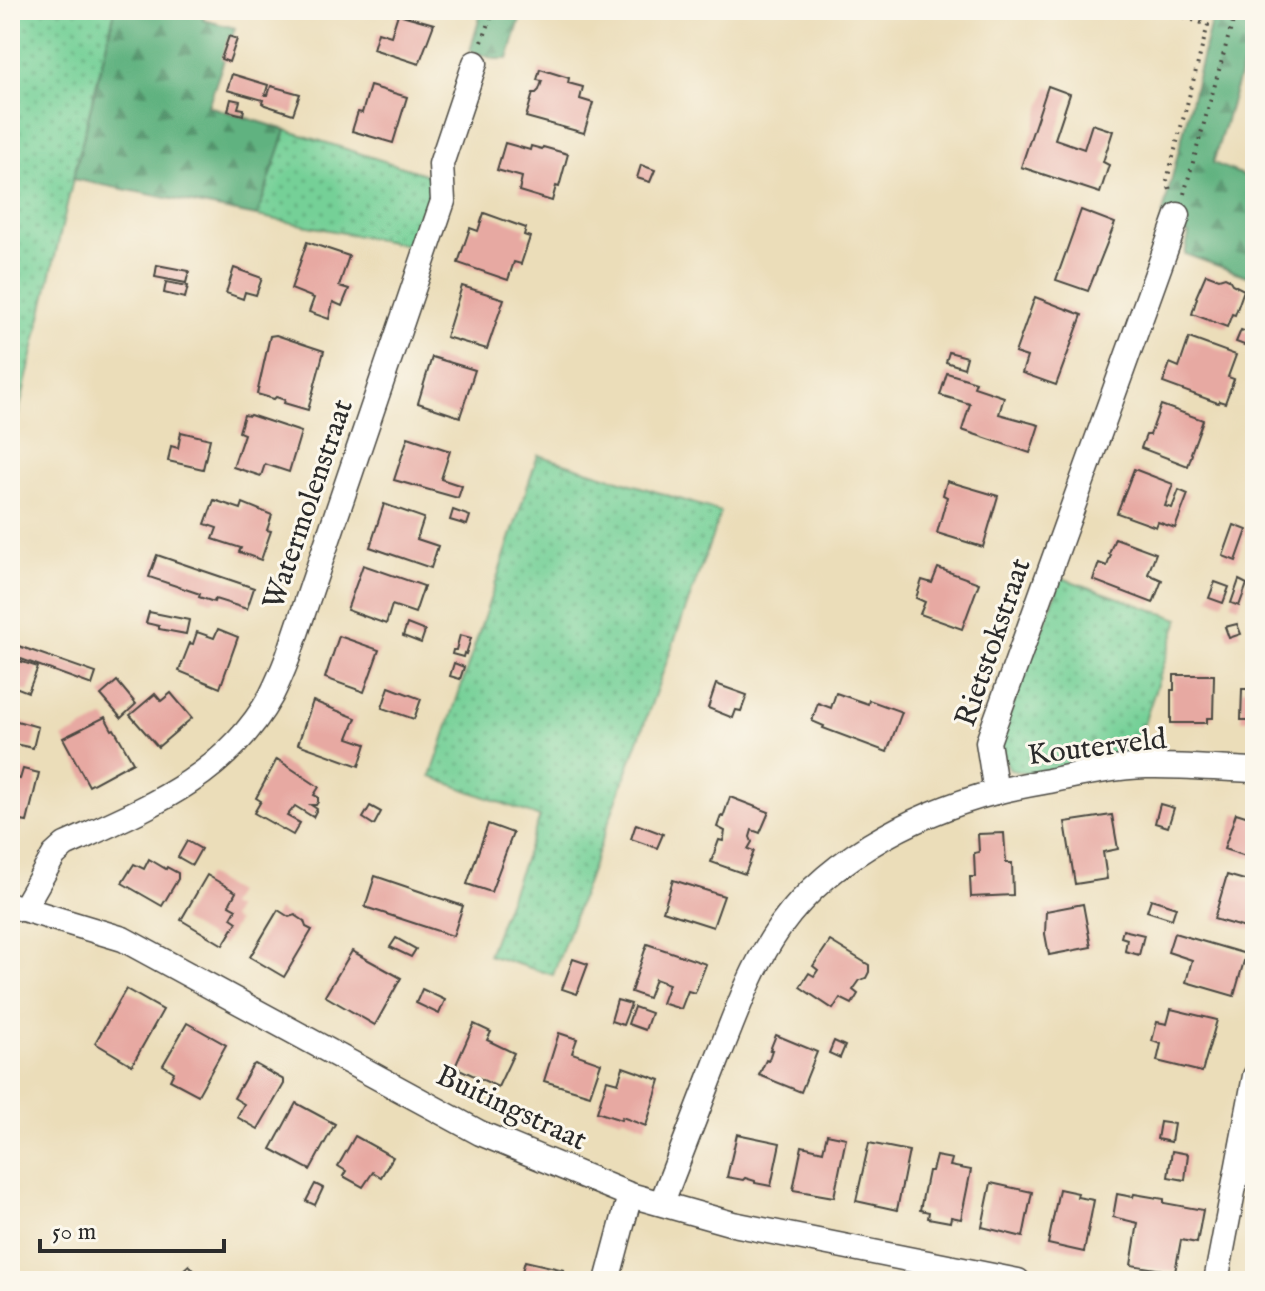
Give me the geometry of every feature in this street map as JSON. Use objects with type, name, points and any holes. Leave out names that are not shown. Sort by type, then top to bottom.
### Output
[{"type":"street","name":"Watermolenstraat","points":[[17,907],[54,855],[65,845],[162,801],[197,778],[224,756],[270,697],[294,642],[443,201],[441,164],[475,63]]},
{"type":"street","name":"Rietstokstraat","points":[[996,792],[988,742],[1178,215]]},
{"type":"street","name":"Kouterveld","points":[[996,792],[1072,776],[1144,766],[1255,770]]},
{"type":"street","points":[[662,1202],[744,993],[772,939],[791,913],[837,867],[865,848],[916,821],[996,792]]},
{"type":"street","name":"Buitingstraat","points":[[17,907],[123,939],[480,1133],[630,1195],[733,1224],[1018,1281]]},
{"type":"street","points":[[1216,1281],[1255,1076]]},
{"type":"street","points":[[607,1281],[630,1195]]},
{"type":"path","points":[[475,63],[494,10]]},
{"type":"path","points":[[1162,10],[1208,25],[1167,180],[1178,215]]},
{"type":"path","points":[[1178,215],[1236,10]]},
{"type":"green space","points":[[10,10],[115,10],[10,450]]},
{"type":"green space","points":[[115,10],[205,10],[203,20],[235,28],[208,106],[286,130],[257,216],[73,179]]},
{"type":"green space","points":[[482,10],[523,10],[508,59],[495,59],[470,51]]},
{"type":"green space","points":[[1214,10],[1255,10],[1255,24],[1213,163],[1255,180],[1255,279],[1185,254],[1189,234],[1160,225]]},
{"type":"green space","points":[[286,130],[431,176],[432,210],[416,247],[257,216]]},
{"type":"green space","points":[[538,455],[721,512],[553,975],[488,955],[540,817],[431,777]]},
{"type":"green space","points":[[1062,578],[1179,619],[1133,756],[1028,774],[1010,770],[1000,740]]},
{"type":"building","points":[[398,14],[434,24],[419,64],[373,49],[378,32],[391,36]]},
{"type":"building","points":[[229,36],[237,39],[229,62],[221,59]]},
{"type":"building","points":[[540,69],[569,78],[568,83],[583,87],[580,99],[593,103],[584,133],[526,117],[533,93],[539,90],[542,81],[537,80]]},
{"type":"building","points":[[232,74],[268,85],[265,95],[268,95],[271,86],[300,94],[293,114],[265,105],[263,100],[227,90]]},
{"type":"building","points":[[370,86],[407,97],[393,143],[352,131],[358,112],[362,113]]},
{"type":"building","points":[[1048,86],[1070,94],[1055,139],[1084,149],[1092,124],[1113,131],[1103,162],[1109,165],[1100,193],[1021,167]]},
{"type":"building","points":[[231,99],[240,101],[238,108],[244,109],[243,115],[228,111]]},
{"type":"building","points":[[505,143],[530,150],[531,146],[543,147],[568,154],[552,201],[519,191],[522,177],[497,170]]},
{"type":"building","points":[[641,165],[655,170],[650,182],[637,178]]},
{"type":"building","points":[[1081,210],[1115,223],[1088,291],[1056,280]]},
{"type":"building","points":[[484,213],[526,228],[524,235],[530,237],[521,264],[514,262],[508,280],[458,263],[470,228],[478,231]]},
{"type":"building","points":[[307,242],[349,256],[339,286],[349,289],[342,306],[333,302],[329,319],[309,312],[314,298],[291,289]]},
{"type":"building","points":[[157,265],[189,271],[186,283],[155,277]]},
{"type":"building","points":[[234,268],[262,278],[256,295],[245,292],[243,299],[226,293]]},
{"type":"building","points":[[1206,274],[1219,279],[1225,277],[1244,290],[1227,327],[1192,314]]},
{"type":"building","points":[[166,282],[188,286],[185,298],[164,293]]},
{"type":"building","points":[[462,286],[504,299],[487,349],[446,337]]},
{"type":"building","points":[[1035,297],[1082,315],[1056,385],[1022,373],[1027,357],[1015,353]]},
{"type":"building","points":[[1241,330],[1255,335],[1255,349],[1236,342]]},
{"type":"building","points":[[276,335],[324,351],[308,410],[284,403],[285,400],[276,397],[257,394],[270,336]]},
{"type":"building","points":[[1189,338],[1236,355],[1228,377],[1234,379],[1225,403],[1163,383],[1170,363],[1179,367]]},
{"type":"building","points":[[949,352],[967,357],[964,368],[946,362]]},
{"type":"building","points":[[432,357],[475,370],[460,417],[418,403]]},
{"type":"building","points":[[947,373],[976,382],[974,387],[1004,397],[999,414],[1039,425],[1030,453],[962,430],[970,404],[940,395]]},
{"type":"building","points":[[1161,405],[1203,420],[1188,466],[1141,448],[1146,435],[1150,435]]},
{"type":"building","points":[[244,415],[301,432],[289,472],[265,464],[261,476],[233,467],[244,434],[239,432]]},
{"type":"building","points":[[181,432],[210,439],[203,469],[168,461],[171,446],[178,448]]},
{"type":"building","points":[[408,437],[450,451],[441,479],[462,486],[458,498],[394,480]]},
{"type":"building","points":[[1134,469],[1173,484],[1165,506],[1172,508],[1179,490],[1188,494],[1175,528],[1158,522],[1156,527],[1117,513]]},
{"type":"building","points":[[947,481],[998,496],[983,547],[937,533],[947,497],[943,495]]},
{"type":"building","points":[[214,500],[241,509],[243,503],[272,515],[267,530],[271,531],[261,560],[239,552],[241,548],[213,539],[217,528],[205,524]]},
{"type":"building","points":[[384,504],[424,518],[417,539],[438,546],[431,568],[370,547]]},
{"type":"building","points":[[453,510],[470,516],[467,525],[450,520]]},
{"type":"building","points":[[1234,525],[1247,530],[1236,561],[1223,556]]},
{"type":"building","points":[[1115,538],[1156,553],[1148,574],[1162,580],[1153,603],[1093,580],[1099,563],[1107,566]]},
{"type":"building","points":[[157,555],[254,588],[247,609],[215,599],[214,602],[199,597],[200,594],[149,577]]},
{"type":"building","points":[[363,565],[424,586],[415,613],[392,605],[386,624],[347,610]]},
{"type":"building","points":[[938,568],[979,583],[962,629],[920,614],[925,602],[916,598],[922,580],[932,583]]},
{"type":"building","points":[[1239,580],[1247,584],[1239,606],[1231,603]]},
{"type":"building","points":[[1215,582],[1229,587],[1223,603],[1209,598]]},
{"type":"building","points":[[149,612],[189,620],[186,634],[146,623]]},
{"type":"building","points":[[407,624],[425,631],[421,643],[403,636]]},
{"type":"building","points":[[1237,624],[1241,634],[1229,638],[1225,627]]},
{"type":"building","points":[[218,629],[238,637],[220,688],[179,671],[197,632],[214,638]]},
{"type":"building","points":[[460,635],[471,638],[463,657],[452,654]]},
{"type":"building","points":[[339,636],[379,650],[364,692],[325,678]]},
{"type":"building","points":[[10,643],[96,673],[92,685],[10,655]]},
{"type":"building","points":[[10,658],[38,667],[28,692],[10,685],[14,674],[10,672]]},
{"type":"building","points":[[454,663],[464,667],[460,679],[450,676]]},
{"type":"building","points":[[1174,675],[1214,675],[1213,718],[1207,718],[1207,723],[1171,723]]},
{"type":"building","points":[[117,681],[136,704],[121,718],[101,695]]},
{"type":"building","points":[[716,684],[747,695],[741,711],[736,710],[733,718],[708,708]]},
{"type":"building","points":[[389,687],[421,699],[414,719],[382,708]]},
{"type":"building","points":[[1242,689],[1255,689],[1255,720],[1241,720]]},
{"type":"building","points":[[171,693],[192,718],[158,747],[130,715],[155,694],[161,701]]},
{"type":"building","points":[[836,693],[868,704],[869,700],[902,712],[887,752],[812,721],[818,703],[831,708]]},
{"type":"building","points":[[313,701],[356,718],[348,738],[366,744],[359,766],[298,744]]},
{"type":"building","points":[[105,717],[133,762],[89,786],[63,738]]},
{"type":"building","points":[[10,719],[38,727],[33,748],[10,743]]},
{"type":"building","points":[[277,759],[319,787],[314,795],[318,797],[318,802],[311,805],[317,809],[313,817],[295,806],[287,816],[300,823],[293,835],[254,813],[261,801],[256,798]]},
{"type":"building","points":[[23,769],[39,773],[27,822],[21,821],[17,836],[10,834],[10,777],[20,779]]},
{"type":"building","points":[[730,797],[769,812],[760,833],[752,830],[752,842],[748,849],[754,851],[745,874],[711,862],[719,840],[723,841],[725,831],[717,827]]},
{"type":"building","points":[[1160,804],[1174,808],[1168,827],[1155,823]]},
{"type":"building","points":[[370,806],[381,812],[374,825],[363,818]]},
{"type":"building","points":[[1236,813],[1255,819],[1255,859],[1224,849]]},
{"type":"building","points":[[1112,815],[1118,849],[1103,852],[1107,879],[1075,884],[1065,822]]},
{"type":"building","points":[[488,824],[513,833],[491,892],[467,884]]},
{"type":"building","points":[[636,824],[663,834],[657,848],[631,839]]},
{"type":"building","points":[[1004,833],[1006,863],[1012,863],[1013,895],[971,897],[970,877],[975,877],[974,853],[979,852],[978,834]]},
{"type":"building","points":[[187,841],[201,849],[192,865],[178,857]]},
{"type":"building","points":[[149,859],[178,873],[178,879],[162,906],[122,883],[134,864],[144,869]]},
{"type":"building","points":[[207,875],[236,892],[229,905],[236,909],[231,918],[237,922],[223,945],[181,920]]},
{"type":"building","points":[[1227,875],[1255,883],[1252,930],[1214,919]]},
{"type":"building","points":[[375,876],[463,906],[453,936],[365,907]]},
{"type":"building","points":[[673,880],[724,896],[713,927],[663,911]]},
{"type":"building","points":[[1151,899],[1176,907],[1172,919],[1147,911]]},
{"type":"building","points":[[1083,904],[1091,947],[1049,955],[1045,934],[1046,911]]},
{"type":"building","points":[[278,910],[289,917],[295,915],[312,930],[284,977],[250,957]]},
{"type":"building","points":[[1123,930],[1144,935],[1139,955],[1125,951],[1127,939],[1121,937]]},
{"type":"building","points":[[1174,933],[1246,954],[1234,996],[1186,982],[1192,960],[1168,952]]},
{"type":"building","points":[[396,938],[416,949],[411,957],[390,947]]},
{"type":"building","points":[[830,941],[869,965],[866,978],[860,980],[853,990],[858,994],[852,1004],[840,998],[833,1009],[800,987],[809,973],[814,976],[818,970],[813,966]]},
{"type":"building","points":[[647,944],[706,964],[695,993],[688,991],[681,1009],[662,1003],[669,984],[655,979],[648,998],[631,992]]},
{"type":"building","points":[[352,951],[401,978],[375,1025],[325,996]]},
{"type":"building","points":[[573,959],[588,964],[577,994],[562,989]]},
{"type":"building","points":[[126,989],[163,1010],[132,1065],[95,1043]]},
{"type":"building","points":[[422,989],[445,1000],[439,1014],[416,1003]]},
{"type":"building","points":[[617,1000],[631,1004],[623,1025],[611,1021]]},
{"type":"building","points":[[634,1007],[651,1013],[645,1030],[628,1024]]},
{"type":"building","points":[[1171,1009],[1217,1020],[1202,1072],[1157,1061],[1161,1044],[1152,1041],[1157,1022],[1167,1024]]},
{"type":"building","points":[[187,1023],[226,1045],[198,1095],[170,1080],[174,1072],[163,1065]]},
{"type":"building","points":[[474,1024],[491,1032],[487,1040],[514,1053],[498,1087],[455,1067]]},
{"type":"building","points":[[559,1033],[577,1039],[572,1053],[601,1063],[590,1095],[544,1081]]},
{"type":"building","points":[[776,1035],[817,1052],[801,1092],[759,1075],[768,1061]]},
{"type":"building","points":[[834,1041],[845,1046],[840,1058],[829,1053]]},
{"type":"building","points":[[255,1064],[284,1080],[258,1129],[237,1117],[244,1104],[234,1098]]},
{"type":"building","points":[[623,1067],[660,1080],[646,1126],[597,1112],[607,1080],[618,1083]]},
{"type":"building","points":[[296,1103],[335,1124],[310,1170],[271,1149]]},
{"type":"building","points":[[1160,1122],[1174,1124],[1171,1142],[1157,1139]]},
{"type":"building","points":[[737,1134],[780,1143],[771,1186],[745,1178],[727,1177]]},
{"type":"building","points":[[827,1134],[846,1138],[834,1197],[793,1190],[802,1146],[823,1151]]},
{"type":"building","points":[[355,1136],[393,1157],[381,1177],[373,1172],[363,1187],[343,1176],[346,1171],[338,1166]]},
{"type":"building","points":[[869,1143],[909,1151],[897,1210],[856,1201]]},
{"type":"building","points":[[1172,1151],[1188,1154],[1185,1180],[1168,1177]]},
{"type":"building","points":[[936,1156],[952,1159],[950,1166],[971,1170],[961,1219],[951,1217],[950,1222],[928,1218],[929,1212],[920,1210],[928,1171],[932,1171]]},
{"type":"building","points":[[991,1183],[1032,1192],[1023,1237],[982,1227]]},
{"type":"building","points":[[315,1184],[323,1188],[315,1205],[306,1201]]},
{"type":"building","points":[[1059,1189],[1094,1200],[1084,1252],[1048,1244]]},
{"type":"building","points":[[1117,1194],[1164,1199],[1164,1203],[1203,1210],[1197,1243],[1181,1240],[1175,1272],[1131,1265],[1138,1223],[1113,1217]]},
{"type":"building","points":[[525,1261],[564,1270],[561,1281],[513,1281],[520,1278]]},
{"type":"building","points":[[189,1265],[200,1277],[195,1281],[176,1281],[174,1278]]},
{"type":"building","points":[[670,1273],[676,1275],[681,1281],[663,1281]]}]
